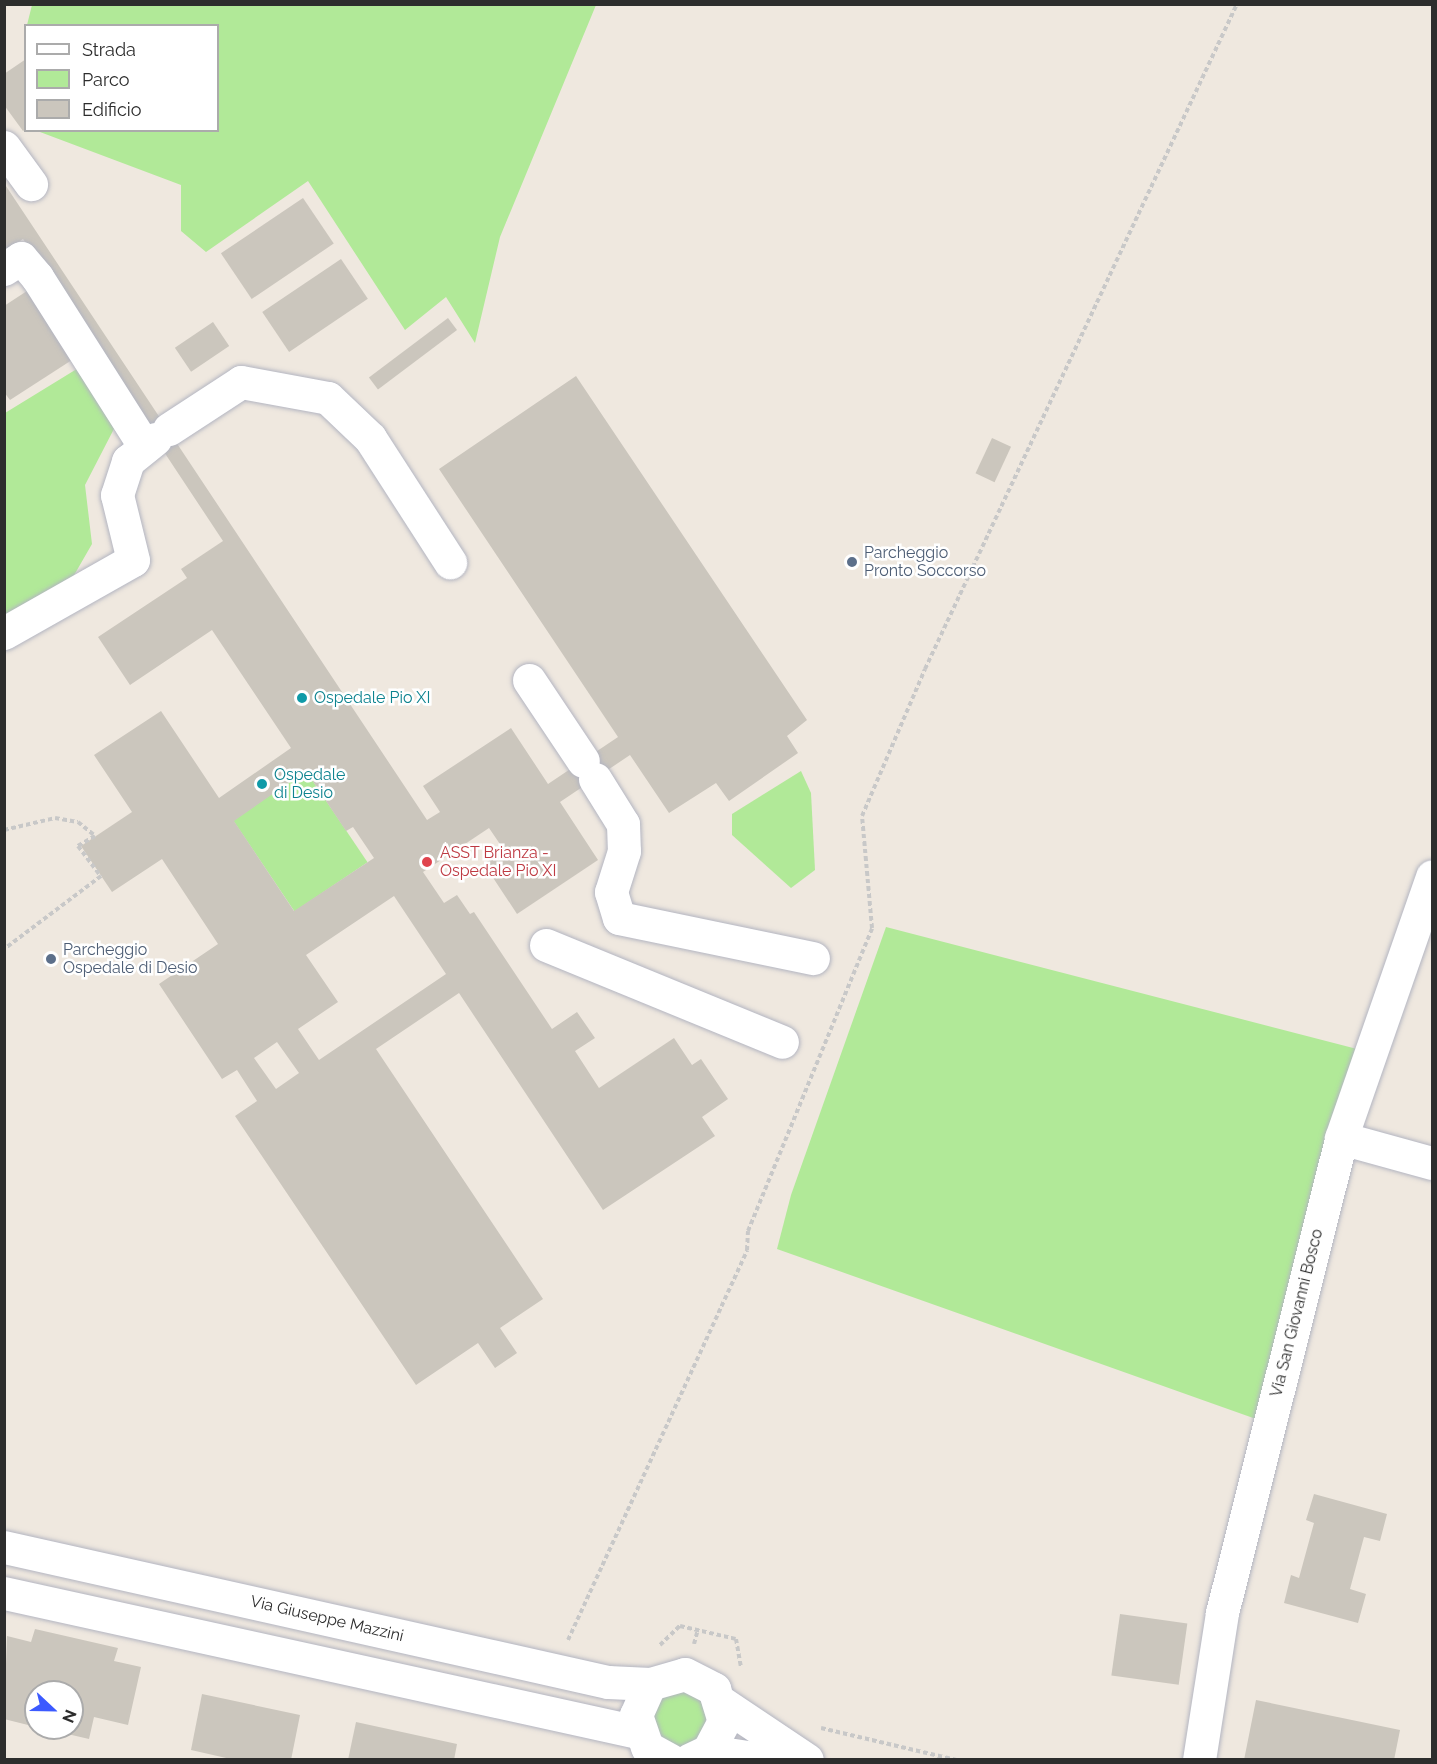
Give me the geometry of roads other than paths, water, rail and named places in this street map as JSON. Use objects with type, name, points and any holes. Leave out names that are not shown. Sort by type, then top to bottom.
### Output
[{"type":"street","points":[[4,147],[31,184]]},
{"type":"street","points":[[4,269],[21,258],[157,439]]},
{"type":"street","points":[[4,633],[133,560],[117,495],[128,460],[241,382],[328,398],[370,438],[450,562]]},
{"type":"street","points":[[529,680],[623,824],[624,851],[611,892],[619,918],[813,958]]},
{"type":"street","name":"Via San Giovanni Bosco","points":[[1199,1760],[1222,1613],[1341,1138],[1432,876]]},
{"type":"street","points":[[546,945],[782,1042]]},
{"type":"street","points":[[1341,1138],[1432,1163]]},
{"type":"street","name":"Via Giuseppe Mazzini","points":[[4,1547],[608,1682],[650,1684]]},
{"type":"street","points":[[4,1593],[675,1753],[767,1760]]},
{"type":"street","points":[[675,1753],[636,1715],[650,1684],[686,1674],[701,1678],[722,1703],[807,1760]]},
{"type":"street","points":[[675,1753],[723,1725],[722,1703]]},
{"type":"place","name":"Parcheggio Pronto Soccorso","points":[[852,562]]},
{"type":"place","name":"Ospedale Pio XI","points":[[302,698]]},
{"type":"place","name":"Ospedale di Desio","points":[[262,784]]},
{"type":"place","name":"ASST Brianza - Ospedale Pio XI","points":[[427,862]]},
{"type":"place","name":"Parcheggio Ospedale di Desio","points":[[51,959]]}]
